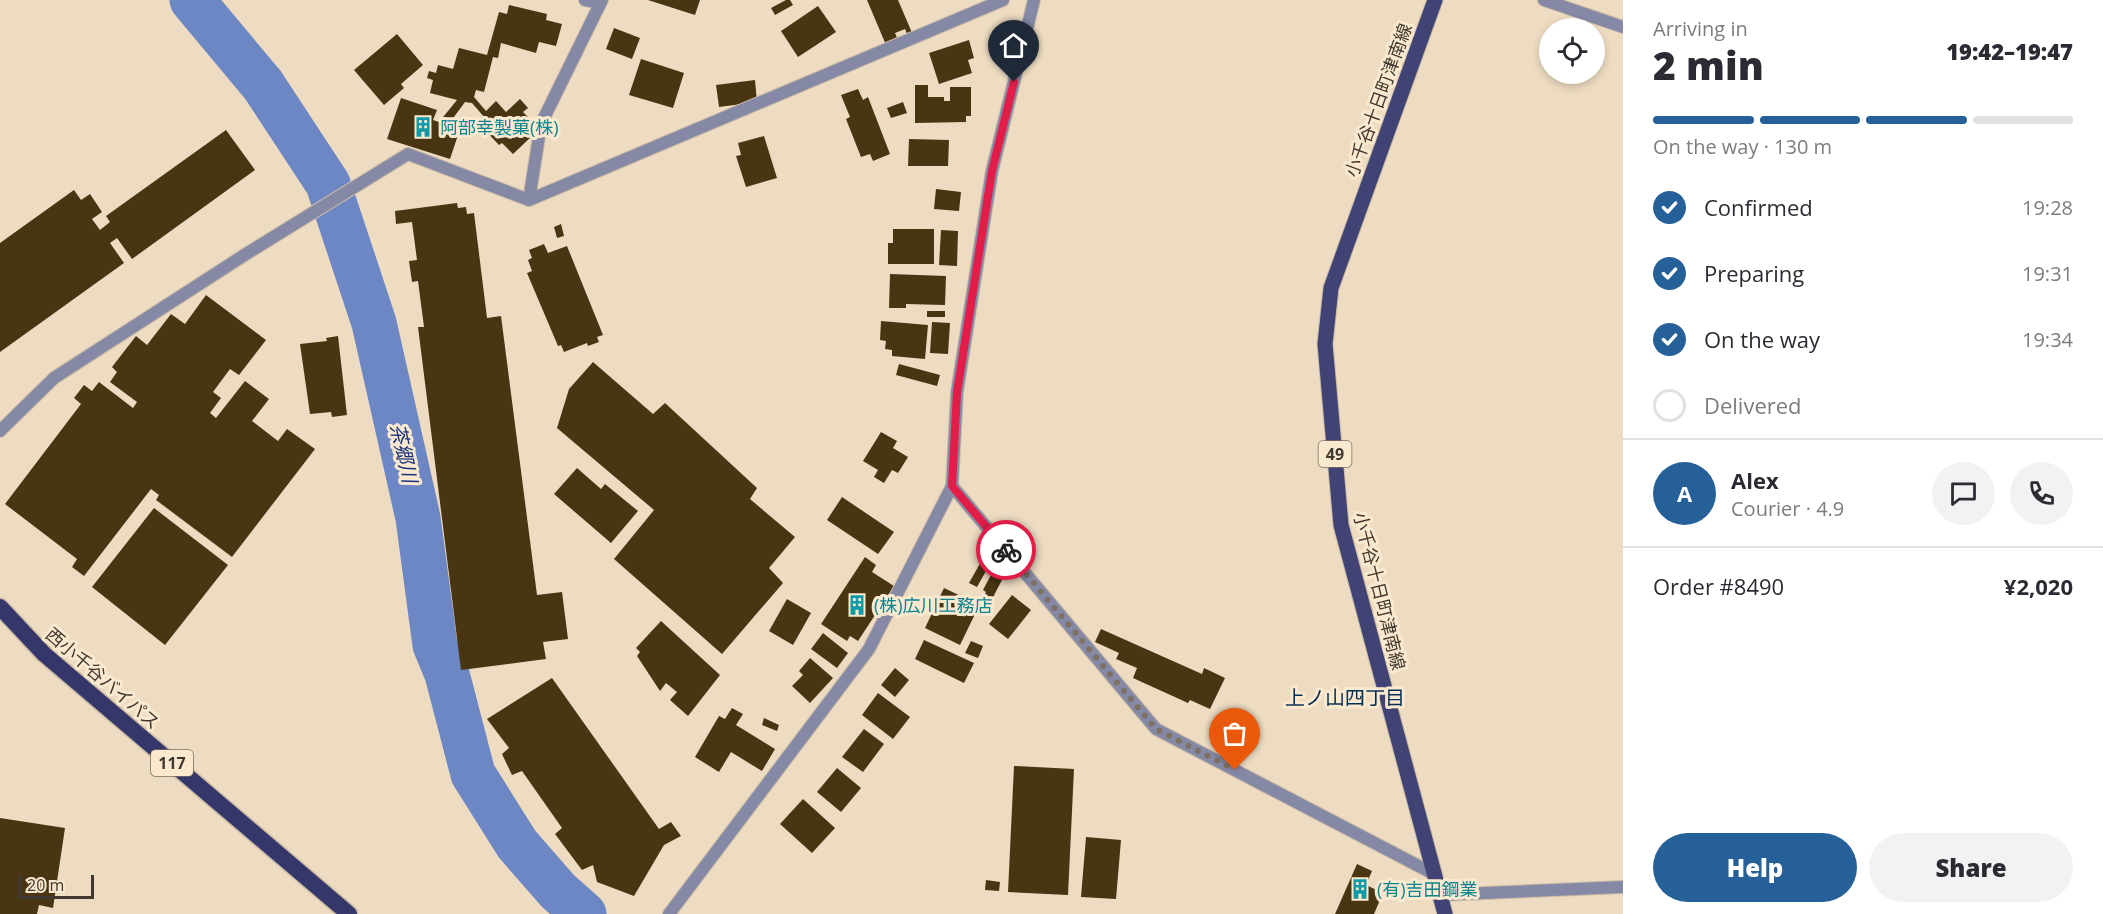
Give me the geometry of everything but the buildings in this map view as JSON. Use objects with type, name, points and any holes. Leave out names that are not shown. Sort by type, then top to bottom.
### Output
[{"type":"highway","name":"西小千谷バイパス","points":[[0,607],[44,654],[349,914]]},
{"type":"main road","name":"小千谷十日町津南線","points":[[1435,0],[1331,288],[1325,344],[1341,525],[1439,895],[1446,914]]},
{"type":"street","points":[[529,200],[541,124],[601,2],[585,0]]},
{"type":"street","points":[[0,431],[54,378],[246,254],[408,154],[529,200],[1003,0]]},
{"type":"street","points":[[669,914],[869,649],[952,486],[957,392],[992,171],[1034,0]]},
{"type":"street","points":[[1544,0],[1623,27]]},
{"type":"street","points":[[952,486],[1156,729],[1434,874]]},
{"type":"street","points":[[1439,895],[1623,887]]},
{"type":"waterway","name":"茶郷川","points":[[192,0],[263,85],[328,184],[374,323],[418,518],[435,645],[447,674],[473,774],[517,844],[558,891],[584,914]]},
{"type":"way so far","points":[[1006,550],[1156,729],[1235,770]]},
{"type":"place","name":"阿部幸製菓(株)","points":[[423,127]]},
{"type":"place","name":"(株)広川工務店","points":[[857,605]]},
{"type":"place","name":"(有)吉田鋼業","points":[[1360,889]]},
{"type":"district","name":"上ノ山四丁目","points":[[1345,697]]},
{"type":"route","points":[[1006,550],[952,486],[957,392],[992,171],[1014,82]]}]
